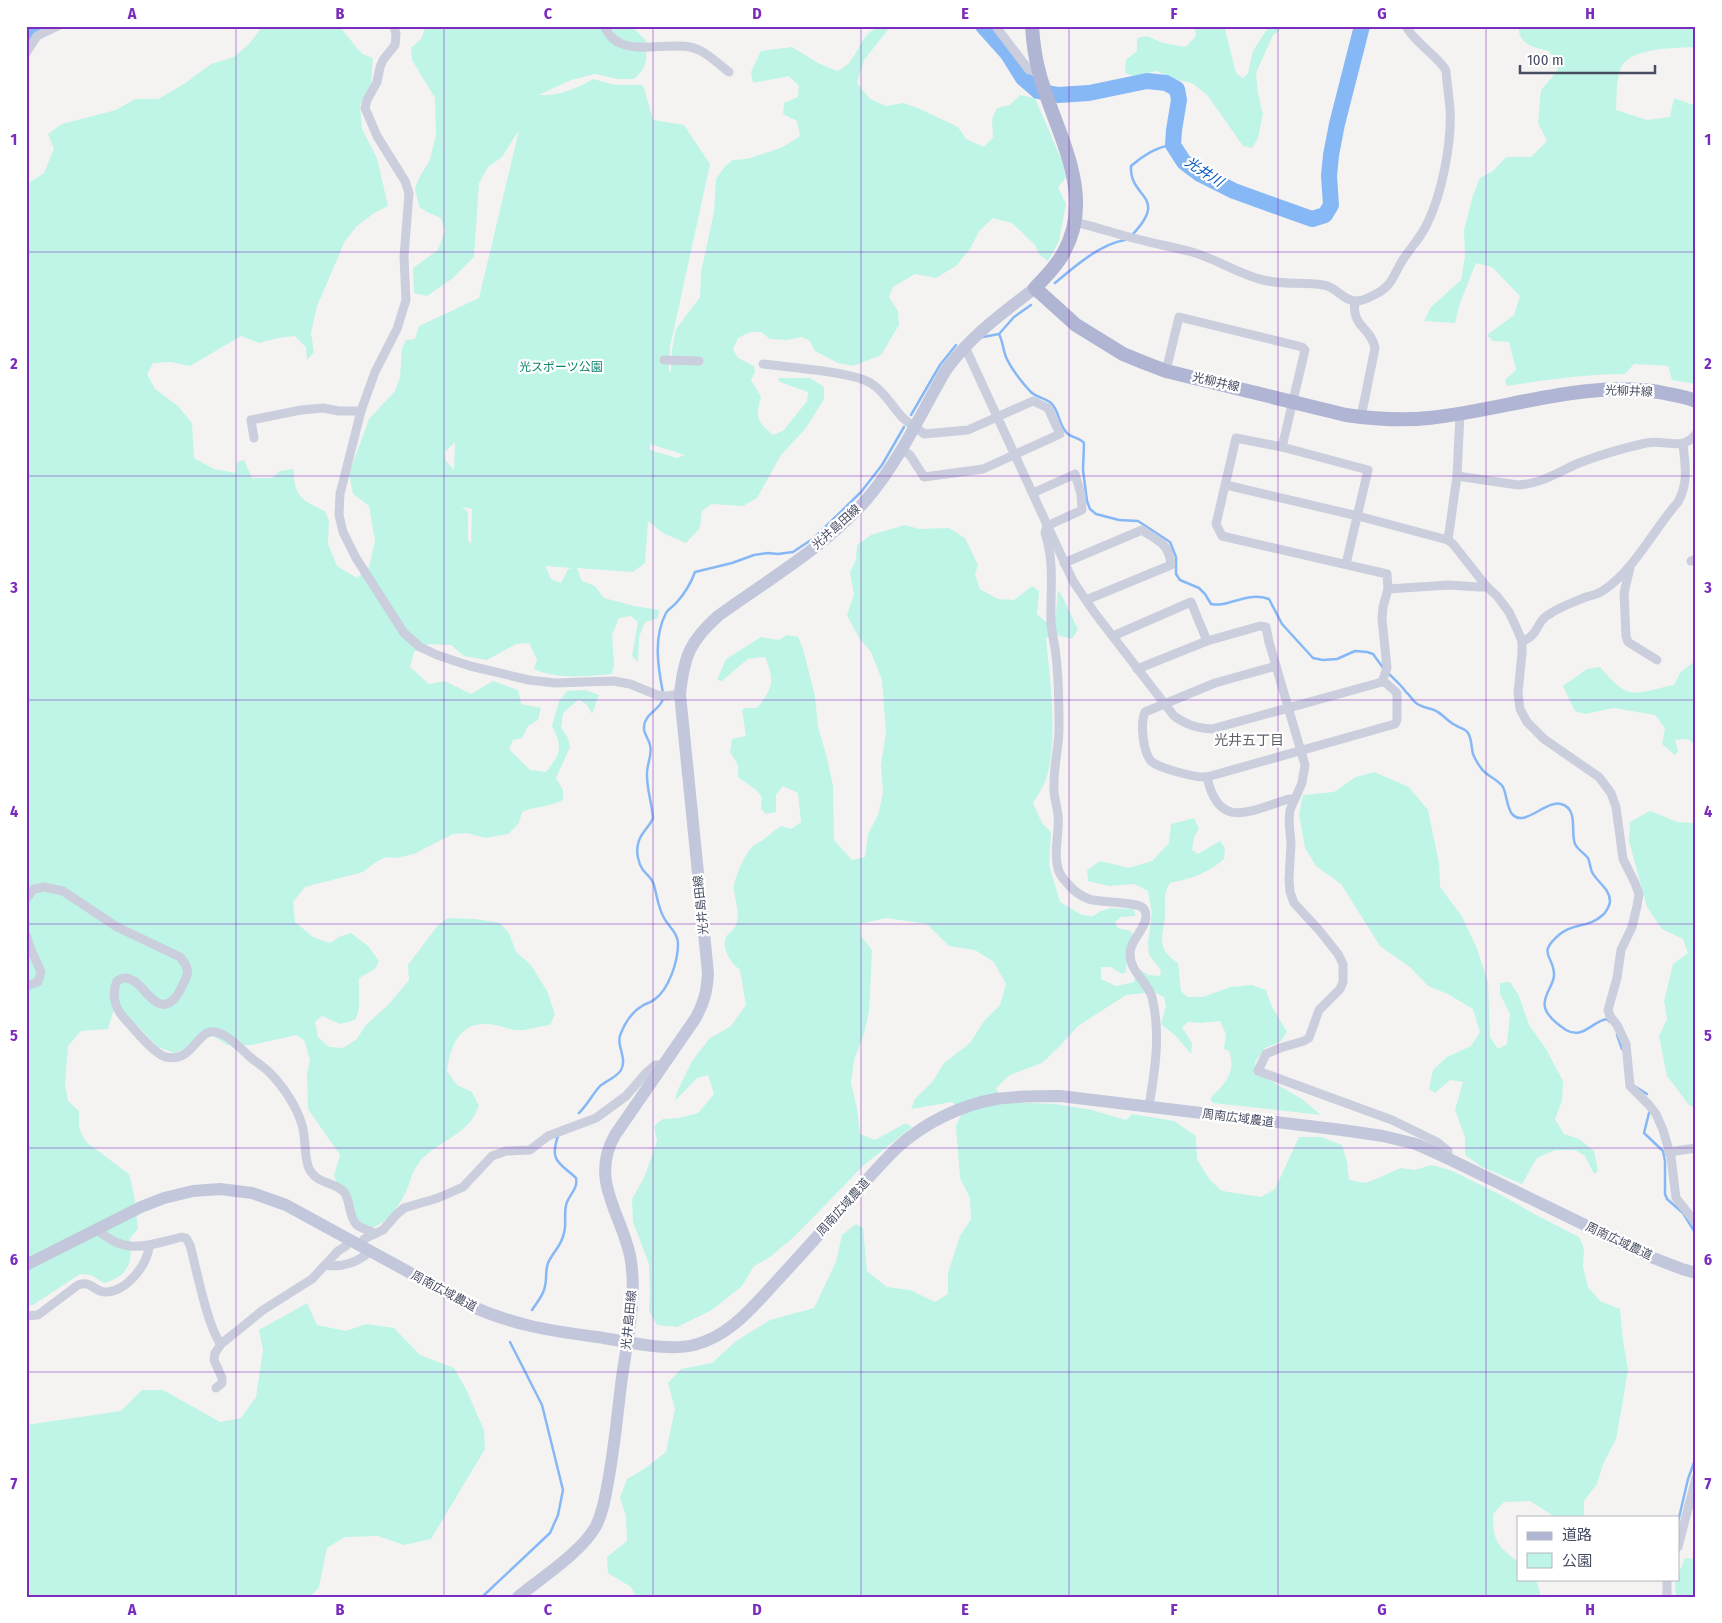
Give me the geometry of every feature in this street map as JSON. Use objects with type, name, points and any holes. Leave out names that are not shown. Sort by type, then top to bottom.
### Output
[{"type":"main road","points":[[1032,26],[1038,72],[1074,174],[1076,197],[1075,222],[1070,241],[1064,254],[1035,288]]},
{"type":"main road","name":"光柳井線","points":[[1035,288],[1076,324],[1123,354],[1166,371],[1346,415],[1399,420],[1428,419],[1593,390],[1628,389],[1650,391],[1685,397],[1696,402]]},
{"type":"street","points":[[26,53],[37,36],[58,26]]},
{"type":"street","points":[[394,26],[396,34],[395,44],[383,60],[378,82],[367,100],[365,108],[377,136],[405,180],[409,193],[404,257],[406,300],[398,329],[375,372],[361,411],[340,494],[339,515],[343,532],[356,558],[404,633],[420,646],[437,655],[470,666],[529,680],[555,683],[614,681],[630,684],[657,695],[680,694]]},
{"type":"street","points":[[604,26],[610,36],[620,43],[631,46],[691,47],[706,54],[729,72]]},
{"type":"street","points":[[998,26],[997,28],[1029,70],[1038,72]]},
{"type":"street","points":[[1075,222],[1193,252],[1212,258],[1238,272],[1262,280],[1276,283],[1324,284],[1346,298],[1355,301],[1363,300],[1388,287],[1404,258],[1417,242],[1429,222],[1444,172],[1450,123],[1446,72],[1443,66],[1409,33],[1406,26]]},
{"type":"street","name":"光井島田線","points":[[518,1597],[585,1541],[595,1527],[603,1510],[611,1466],[633,1298],[630,1260],[626,1240],[609,1198],[605,1182],[604,1165],[608,1147],[682,1040],[704,1003],[708,973],[680,694],[682,670],[688,653],[704,628],[718,616],[821,543],[843,524],[867,498],[892,465],[946,370],[979,332],[1035,288]]},
{"type":"street","points":[[1355,301],[1354,313],[1360,326],[1374,342],[1360,417]]},
{"type":"street","points":[[1166,371],[1179,317],[1302,347],[1305,350],[1282,447]]},
{"type":"street","points":[[965,347],[1073,581],[1174,716],[1197,728],[1212,729],[1289,708],[1384,675]]},
{"type":"street","points":[[664,360],[699,361]]},
{"type":"street","points":[[763,364],[852,376],[871,382],[887,396],[904,419],[924,434],[968,430],[1033,401],[1048,408],[1060,434],[983,469],[924,477],[910,455],[901,450]]},
{"type":"street","points":[[254,438],[251,420],[301,410],[323,408],[340,411],[361,411]]},
{"type":"street","points":[[1448,540],[1457,476],[1460,414]]},
{"type":"street","points":[[1457,476],[1528,485],[1542,481],[1600,456],[1647,443],[1683,444],[1690,441],[1696,434]]},
{"type":"street","points":[[1276,666],[1215,683],[1145,712],[1142,718],[1147,754],[1153,762],[1185,774],[1207,777],[1394,724],[1397,720],[1397,693],[1386,683],[1384,675],[1382,619],[1388,589],[1387,574],[1222,536],[1216,524],[1236,438],[1282,447],[1368,470],[1346,564]]},
{"type":"street","points":[[1522,640],[1528,639],[1536,632],[1542,619],[1549,613],[1599,594],[1607,589],[1630,565],[1678,502],[1684,491],[1686,479],[1683,444]]},
{"type":"street","points":[[1033,493],[1075,474],[1081,494],[1082,510],[1048,526],[1045,533],[1050,548],[1053,584],[1051,622],[1056,656],[1059,731],[1054,789],[1058,816],[1056,858],[1058,870],[1074,891],[1088,899],[1140,906],[1144,909],[1144,925],[1130,951],[1133,966],[1149,989],[1152,997],[1157,1035],[1149,1106]]},
{"type":"street","points":[[1226,485],[1358,516],[1448,540],[1509,612],[1522,640],[1518,693],[1520,709],[1527,722],[1544,739],[1599,777],[1611,794],[1616,807],[1623,859],[1639,894],[1632,927],[1621,950],[1617,978],[1608,1010],[1626,1044],[1630,1086],[1656,1114],[1664,1130],[1676,1198],[1696,1223]]},
{"type":"street","points":[[1064,563],[1142,530],[1165,546],[1170,554],[1171,565],[1086,600]]},
{"type":"street","points":[[1630,565],[1624,593],[1626,636],[1628,642],[1657,660]]},
{"type":"street","points":[[1388,589],[1449,585],[1487,586]]},
{"type":"street","points":[[1113,636],[1191,602],[1207,641]]},
{"type":"street","points":[[1137,669],[1207,641],[1260,626],[1266,627],[1305,765],[1302,783],[1290,810],[1290,892],[1294,903],[1338,954],[1343,964],[1343,982],[1320,1010],[1309,1038],[1266,1054],[1258,1071],[1392,1120],[1437,1142],[1448,1151],[1447,1158]]},
{"type":"street","points":[[1207,777],[1214,800],[1222,808],[1233,814],[1289,799],[1293,800]]},
{"type":"street","points":[[26,899],[34,890],[44,887],[63,891],[117,927],[180,957],[187,966],[188,975],[173,1001],[164,1004],[157,1003],[134,980],[125,978],[117,981],[114,988],[115,1004],[118,1012],[155,1050],[165,1057],[179,1057],[190,1052],[203,1034],[214,1031],[226,1036],[270,1073],[284,1090],[301,1122],[308,1166],[316,1177],[324,1183],[343,1191],[356,1225],[375,1234]]},
{"type":"street","points":[[26,935],[41,972],[38,982],[26,983]]},
{"type":"street","points":[[364,1239],[383,1230],[404,1208],[438,1198],[463,1187],[492,1156],[506,1151],[530,1150],[548,1136],[596,1118],[626,1096],[651,1069],[655,1066],[663,1065]]},
{"type":"street","name":"周南広域農道","points":[[26,1265],[142,1207],[164,1198],[193,1191],[220,1190],[252,1193],[286,1205],[469,1305],[493,1316],[522,1325],[552,1331],[670,1347],[693,1346],[714,1338],[732,1327],[758,1302],[898,1147],[916,1132],[944,1117],[995,1099],[1060,1096],[1384,1136],[1416,1144],[1651,1257],[1696,1273]]},
{"type":"street","points":[[1669,1152],[1696,1148]]},
{"type":"street","points":[[98,1230],[105,1237],[121,1246],[149,1246],[182,1237],[186,1238],[190,1245],[207,1311],[217,1339],[221,1344]]},
{"type":"street","points":[[26,1316],[38,1314],[78,1285],[90,1284],[98,1291],[106,1293],[125,1285],[147,1258],[149,1246]]},
{"type":"street","points":[[216,1388],[222,1383],[222,1378],[214,1360],[215,1353],[221,1344],[263,1310],[312,1279],[338,1251],[346,1246]]},
{"type":"street","points":[[326,1265],[343,1266],[366,1255],[370,1251]]},
{"type":"street","points":[[1680,1539],[1696,1478]]},
{"type":"street","points":[[1666,1580],[1667,1597]]},
{"type":"green space","name":"光スポーツ公園","points":[[339,26],[362,54],[373,58],[371,83],[360,105],[362,129],[377,158],[388,206],[374,213],[356,227],[345,241],[317,306],[311,333],[314,352],[307,360],[306,347],[295,336],[259,343],[241,336],[190,366],[171,362],[153,363],[147,374],[155,389],[178,406],[192,423],[194,458],[214,469],[236,473],[237,462],[244,460],[252,478],[272,478],[280,471],[294,469],[297,492],[310,504],[325,511],[329,521],[328,544],[337,566],[357,578],[369,567],[375,541],[369,506],[353,494],[349,474],[369,419],[395,391],[400,378],[402,348],[406,340],[415,339],[419,326],[479,298],[519,130],[502,157],[488,167],[479,183],[474,257],[453,278],[427,296],[414,293],[413,268],[438,250],[445,231],[441,218],[419,207],[415,188],[429,162],[436,136],[435,98],[412,60],[411,48],[421,39],[426,26],[634,26],[634,29],[646,40],[644,66],[634,79],[618,79],[595,74],[571,80],[539,95],[567,91],[593,79],[616,85],[643,85],[653,120],[684,125],[710,164],[670,347],[669,373],[671,370],[676,329],[700,297],[701,272],[714,212],[716,179],[726,165],[733,160],[747,159],[781,148],[800,136],[797,121],[783,114],[784,103],[798,97],[799,86],[789,76],[753,83],[751,72],[761,51],[792,47],[818,63],[837,71],[848,64],[868,34],[881,27],[891,26],[864,60],[857,83],[870,99],[886,106],[903,103],[918,108],[958,127],[966,139],[984,147],[993,137],[992,119],[997,108],[1010,105],[1020,95],[1035,98],[1062,161],[1066,178],[1058,187],[1066,204],[1059,241],[1048,261],[1039,254],[1035,245],[1012,223],[993,218],[979,231],[970,249],[956,266],[936,278],[915,274],[893,287],[889,297],[898,311],[899,325],[881,355],[853,366],[838,363],[815,351],[810,341],[802,337],[787,340],[770,339],[761,332],[750,332],[738,338],[733,349],[738,358],[754,366],[755,372],[751,380],[761,397],[758,409],[759,418],[773,435],[783,431],[807,401],[808,392],[780,382],[778,378],[810,378],[824,387],[824,399],[806,428],[781,455],[757,498],[743,506],[712,504],[702,511],[700,528],[686,543],[663,533],[648,521],[645,563],[633,572],[577,568],[582,581],[595,586],[604,598],[659,610],[658,618],[645,622],[639,637],[638,662],[632,656],[638,622],[631,616],[619,618],[612,635],[614,666],[612,674],[562,676],[534,669],[537,660],[529,643],[516,644],[487,660],[464,656],[451,645],[429,644],[414,652],[410,667],[429,684],[445,681],[471,694],[493,681],[518,690],[521,704],[541,708],[538,720],[528,726],[522,738],[513,740],[509,749],[530,770],[546,772],[555,760],[559,745],[552,726],[559,701],[567,691],[585,690],[599,695],[592,714],[587,705],[579,699],[563,713],[561,728],[568,738],[570,747],[556,778],[563,790],[563,800],[522,812],[519,823],[508,834],[485,838],[467,833],[453,834],[414,854],[396,858],[386,857],[363,872],[305,887],[293,902],[295,922],[313,937],[330,943],[339,937],[351,933],[368,946],[379,961],[375,969],[359,978],[359,1005],[355,1020],[340,1024],[322,1016],[315,1022],[318,1037],[329,1047],[343,1048],[357,1039],[365,1026],[389,1004],[409,980],[408,965],[438,925],[448,918],[475,919],[500,923],[509,933],[516,952],[531,965],[547,991],[555,1014],[550,1025],[518,1030],[478,1024],[470,1027],[458,1038],[448,1062],[447,1071],[457,1085],[472,1092],[479,1106],[473,1118],[461,1131],[432,1150],[420,1162],[394,1212],[383,1222],[371,1228],[357,1220],[337,1183],[334,1176],[340,1155],[308,1109],[307,1074],[310,1060],[304,1040],[296,1035],[252,1045],[227,1045],[204,1030],[185,1049],[174,1053],[158,1047],[121,1009],[113,1012],[108,1029],[81,1031],[68,1046],[65,1084],[68,1101],[79,1111],[79,1128],[86,1142],[129,1174],[134,1194],[138,1229],[130,1238],[130,1261],[124,1272],[112,1280],[104,1283],[91,1275],[80,1274],[33,1305],[26,1306],[26,185],[44,173],[54,149],[48,134],[62,124],[116,110],[135,99],[158,99],[184,84],[211,64],[234,57],[249,44],[262,27]],"holes":[[[455,442],[454,470],[446,461],[445,452]],[[650,444],[685,455],[677,458],[650,450]],[[462,507],[472,509],[471,544],[468,540],[468,512]],[[545,566],[572,568],[568,569],[561,583],[551,579]]]},
{"type":"green space","points":[[1195,26],[1223,26],[1236,73],[1243,78],[1248,73],[1253,51],[1269,26],[1286,26],[1273,35],[1256,73],[1258,94],[1263,114],[1258,138],[1252,148],[1243,146],[1208,96],[1192,83],[1178,80],[1156,71],[1134,76],[1125,73],[1126,60],[1137,51],[1137,38],[1147,36],[1163,43],[1186,47],[1196,36]]},
{"type":"green space","points":[[1518,26],[1696,26],[1696,47],[1653,50],[1632,57],[1624,62],[1618,79],[1616,110],[1647,120],[1670,117],[1674,98],[1696,106],[1696,384],[1672,380],[1668,366],[1634,364],[1625,374],[1580,376],[1507,386],[1505,380],[1516,370],[1509,342],[1493,341],[1487,335],[1514,315],[1520,296],[1492,267],[1476,263],[1460,303],[1455,323],[1424,321],[1431,307],[1461,280],[1465,256],[1464,230],[1473,195],[1480,178],[1493,171],[1506,157],[1531,157],[1547,141],[1538,123],[1541,90],[1558,70],[1549,51],[1533,47],[1524,42],[1519,33]]},
{"type":"green space","points":[[905,525],[919,529],[949,528],[965,538],[978,565],[975,574],[980,589],[998,599],[1014,600],[1032,586],[1039,591],[1037,614],[1046,622],[1056,614],[1058,590],[1078,629],[1072,639],[1057,635],[1046,638],[1050,672],[1052,749],[1045,782],[1033,803],[1042,823],[1051,832],[1049,865],[1060,902],[1082,915],[1093,916],[1111,908],[1133,909],[1136,916],[1121,917],[1115,922],[1118,928],[1131,931],[1133,935],[1127,949],[1126,972],[1122,974],[1111,967],[1101,967],[1101,979],[1116,986],[1134,982],[1135,976],[1133,971],[1141,970],[1148,975],[1160,976],[1161,970],[1149,955],[1148,942],[1152,913],[1148,891],[1134,884],[1109,886],[1088,881],[1087,870],[1100,861],[1129,868],[1152,861],[1169,843],[1171,824],[1194,818],[1199,829],[1194,837],[1192,850],[1198,854],[1220,841],[1225,848],[1224,859],[1199,875],[1170,883],[1166,892],[1162,941],[1166,952],[1178,963],[1181,991],[1187,997],[1203,997],[1230,987],[1252,985],[1266,990],[1272,1007],[1287,1032],[1280,1042],[1265,1048],[1255,1062],[1256,1070],[1262,1076],[1302,1099],[1321,1115],[1213,1103],[1210,1099],[1228,1078],[1231,1066],[1229,1051],[1224,1049],[1226,1034],[1220,1021],[1188,1022],[1182,1027],[1192,1043],[1191,1054],[1176,1036],[1161,1024],[1166,1006],[1164,997],[1154,992],[1126,995],[1078,1026],[1042,1063],[1010,1075],[996,1088],[1002,1102],[1055,1104],[1092,1110],[1126,1120],[1132,1114],[1174,1121],[1196,1136],[1197,1159],[1209,1179],[1222,1191],[1261,1197],[1275,1189],[1299,1137],[1321,1137],[1342,1145],[1347,1162],[1349,1180],[1366,1183],[1401,1168],[1414,1170],[1432,1165],[1450,1170],[1499,1194],[1579,1237],[1584,1248],[1583,1267],[1588,1287],[1600,1301],[1620,1309],[1628,1370],[1616,1439],[1603,1464],[1597,1484],[1584,1501],[1584,1516],[1553,1516],[1530,1501],[1504,1502],[1493,1514],[1495,1537],[1501,1547],[1517,1561],[1517,1580],[1536,1580],[1541,1597],[636,1597],[631,1587],[608,1573],[607,1557],[627,1541],[626,1516],[620,1498],[627,1479],[666,1452],[675,1409],[668,1383],[681,1369],[712,1363],[736,1341],[770,1320],[814,1308],[836,1262],[842,1235],[856,1224],[863,1228],[867,1271],[887,1287],[910,1290],[935,1302],[948,1294],[948,1273],[960,1236],[971,1219],[970,1198],[960,1178],[956,1126],[962,1113],[952,1102],[911,1109],[915,1099],[933,1081],[944,1063],[970,1043],[984,1021],[1000,1005],[1006,984],[994,962],[975,950],[949,946],[927,924],[886,918],[860,924],[861,936],[872,950],[869,1012],[864,1034],[854,1060],[851,1083],[860,1134],[875,1140],[906,1123],[912,1127],[864,1165],[794,1237],[770,1257],[754,1266],[742,1286],[712,1310],[677,1327],[657,1325],[649,1311],[649,1264],[633,1222],[632,1199],[644,1178],[657,1141],[654,1126],[663,1119],[679,1118],[698,1113],[714,1094],[708,1075],[697,1078],[675,1101],[677,1092],[692,1061],[710,1038],[730,1027],[746,1005],[740,970],[730,960],[725,946],[726,937],[735,927],[737,920],[738,911],[734,887],[738,871],[754,845],[781,826],[791,829],[801,822],[798,793],[783,786],[776,795],[776,812],[766,814],[761,809],[762,797],[756,790],[738,777],[738,765],[730,752],[732,739],[746,736],[742,710],[745,708],[757,708],[769,690],[771,678],[765,657],[748,659],[722,681],[717,680],[726,659],[761,637],[779,640],[787,635],[798,637],[815,696],[818,727],[833,786],[834,840],[852,860],[865,857],[868,834],[878,815],[883,793],[881,765],[886,732],[882,680],[871,652],[859,638],[847,615],[854,594],[850,572],[856,560],[857,545],[871,535]]},
{"type":"green space","points":[[1696,660],[1696,745],[1688,739],[1675,740],[1678,751],[1675,755],[1662,744],[1665,728],[1655,715],[1614,708],[1585,714],[1575,711],[1563,686],[1587,669],[1600,667],[1612,680],[1627,691],[1650,691],[1674,685],[1680,673]]},
{"type":"green space","points":[[1374,772],[1409,787],[1428,810],[1439,863],[1440,887],[1461,915],[1476,946],[1488,982],[1490,1037],[1498,1049],[1507,1044],[1510,1014],[1500,994],[1500,983],[1510,982],[1519,996],[1529,1025],[1546,1049],[1563,1081],[1562,1101],[1555,1119],[1564,1134],[1579,1139],[1594,1151],[1598,1171],[1594,1174],[1585,1156],[1575,1150],[1555,1150],[1537,1158],[1522,1184],[1482,1167],[1465,1155],[1465,1137],[1455,1110],[1463,1082],[1450,1080],[1435,1093],[1429,1089],[1433,1070],[1447,1057],[1471,1046],[1480,1032],[1473,1009],[1448,994],[1428,986],[1411,968],[1380,946],[1341,884],[1316,866],[1305,848],[1299,814],[1303,795],[1334,792],[1356,777]]},
{"type":"green space","points":[[1650,811],[1677,822],[1692,823],[1696,820],[1696,1109],[1689,1105],[1667,1076],[1659,1036],[1667,1019],[1664,1001],[1673,964],[1688,953],[1683,939],[1662,929],[1647,907],[1629,841],[1630,822]]},
{"type":"green space","points":[[307,1303],[317,1325],[346,1331],[366,1324],[394,1328],[420,1355],[454,1368],[467,1391],[484,1430],[485,1449],[431,1539],[404,1545],[378,1536],[345,1537],[327,1548],[319,1587],[310,1597],[26,1597],[26,1425],[121,1411],[142,1390],[163,1390],[220,1422],[241,1418],[256,1397],[263,1350],[259,1330]]},
{"type":"green space","points":[[1685,1558],[1696,1559],[1696,1597],[1676,1597],[1675,1583],[1676,1580],[1680,1580],[1680,1570]]},
{"type":"waterway","name":"光井川","points":[[26,37],[42,26]]},
{"type":"waterway","name":"光井川","points":[[983,26],[1008,54],[1023,78],[1038,91],[1058,95],[1089,93],[1147,81],[1166,83],[1177,89],[1179,100],[1173,145],[1184,162],[1200,174],[1234,191],[1312,219],[1325,215],[1331,205],[1329,176],[1331,155],[1362,26]]},
{"type":"waterway","points":[[1132,235],[1143,222],[1148,212],[1148,204],[1132,177],[1131,166],[1150,152],[1173,145]]},
{"type":"waterway","points":[[1055,283],[1097,251],[1125,240]]},
{"type":"waterway","points":[[983,337],[999,334],[1014,317],[1031,305]]},
{"type":"waterway","points":[[999,334],[1008,361],[1028,389],[1033,394],[1051,403],[1065,431],[1084,443],[1083,470],[1087,501],[1090,509],[1096,514],[1119,520],[1138,521],[1170,542],[1176,557],[1176,574],[1180,580],[1199,588],[1211,604],[1224,604],[1252,597],[1269,599],[1282,624],[1313,658],[1323,660],[1337,659],[1355,651],[1367,652],[1373,654],[1384,669]]},
{"type":"waterway","points":[[911,415],[940,365],[956,345]]},
{"type":"waterway","points":[[663,693],[658,653],[659,632],[667,612],[685,591],[695,572],[732,563],[754,555],[793,552],[814,538],[861,492],[882,465],[904,427]]},
{"type":"waterway","points":[[1388,673],[1416,703],[1437,711],[1452,723],[1467,731],[1476,760],[1483,771],[1503,787],[1509,810],[1513,815],[1523,818],[1555,804],[1561,804],[1570,811],[1575,844],[1588,858],[1594,876],[1608,893],[1610,903],[1604,914],[1598,919],[1565,930],[1549,946],[1547,951],[1554,969],[1554,976],[1545,1005],[1548,1013],[1555,1021],[1566,1030],[1572,1032],[1577,1033],[1602,1020],[1607,1019],[1610,1022]]},
{"type":"waterway","points":[[579,1113],[600,1086],[621,1070],[623,1061],[619,1042],[623,1029],[635,1011],[653,1000],[664,989],[672,974],[676,958],[677,937],[662,914],[651,878],[641,867],[637,854],[639,840],[653,818],[647,776],[651,749],[644,732],[644,727],[649,715],[659,706],[663,699]]},
{"type":"waterway","points":[[1617,1035],[1622,1049]]},
{"type":"waterway","points":[[1636,1087],[1647,1094]]},
{"type":"waterway","points":[[1649,1113],[1644,1133],[1663,1151],[1665,1161],[1665,1194],[1667,1199],[1683,1213],[1696,1234]]},
{"type":"waterway","points":[[532,1310],[542,1295],[548,1263],[563,1237],[566,1206],[576,1185],[576,1178],[561,1165],[556,1157],[555,1151],[558,1136]]},
{"type":"waterway","points":[[482,1597],[550,1533],[558,1515],[563,1490],[542,1405],[510,1342]]},
{"type":"waterway","points":[[1679,1516],[1688,1479],[1696,1457]]},
{"type":"district","name":"光井五丁目","points":[[1249,740]]}]
